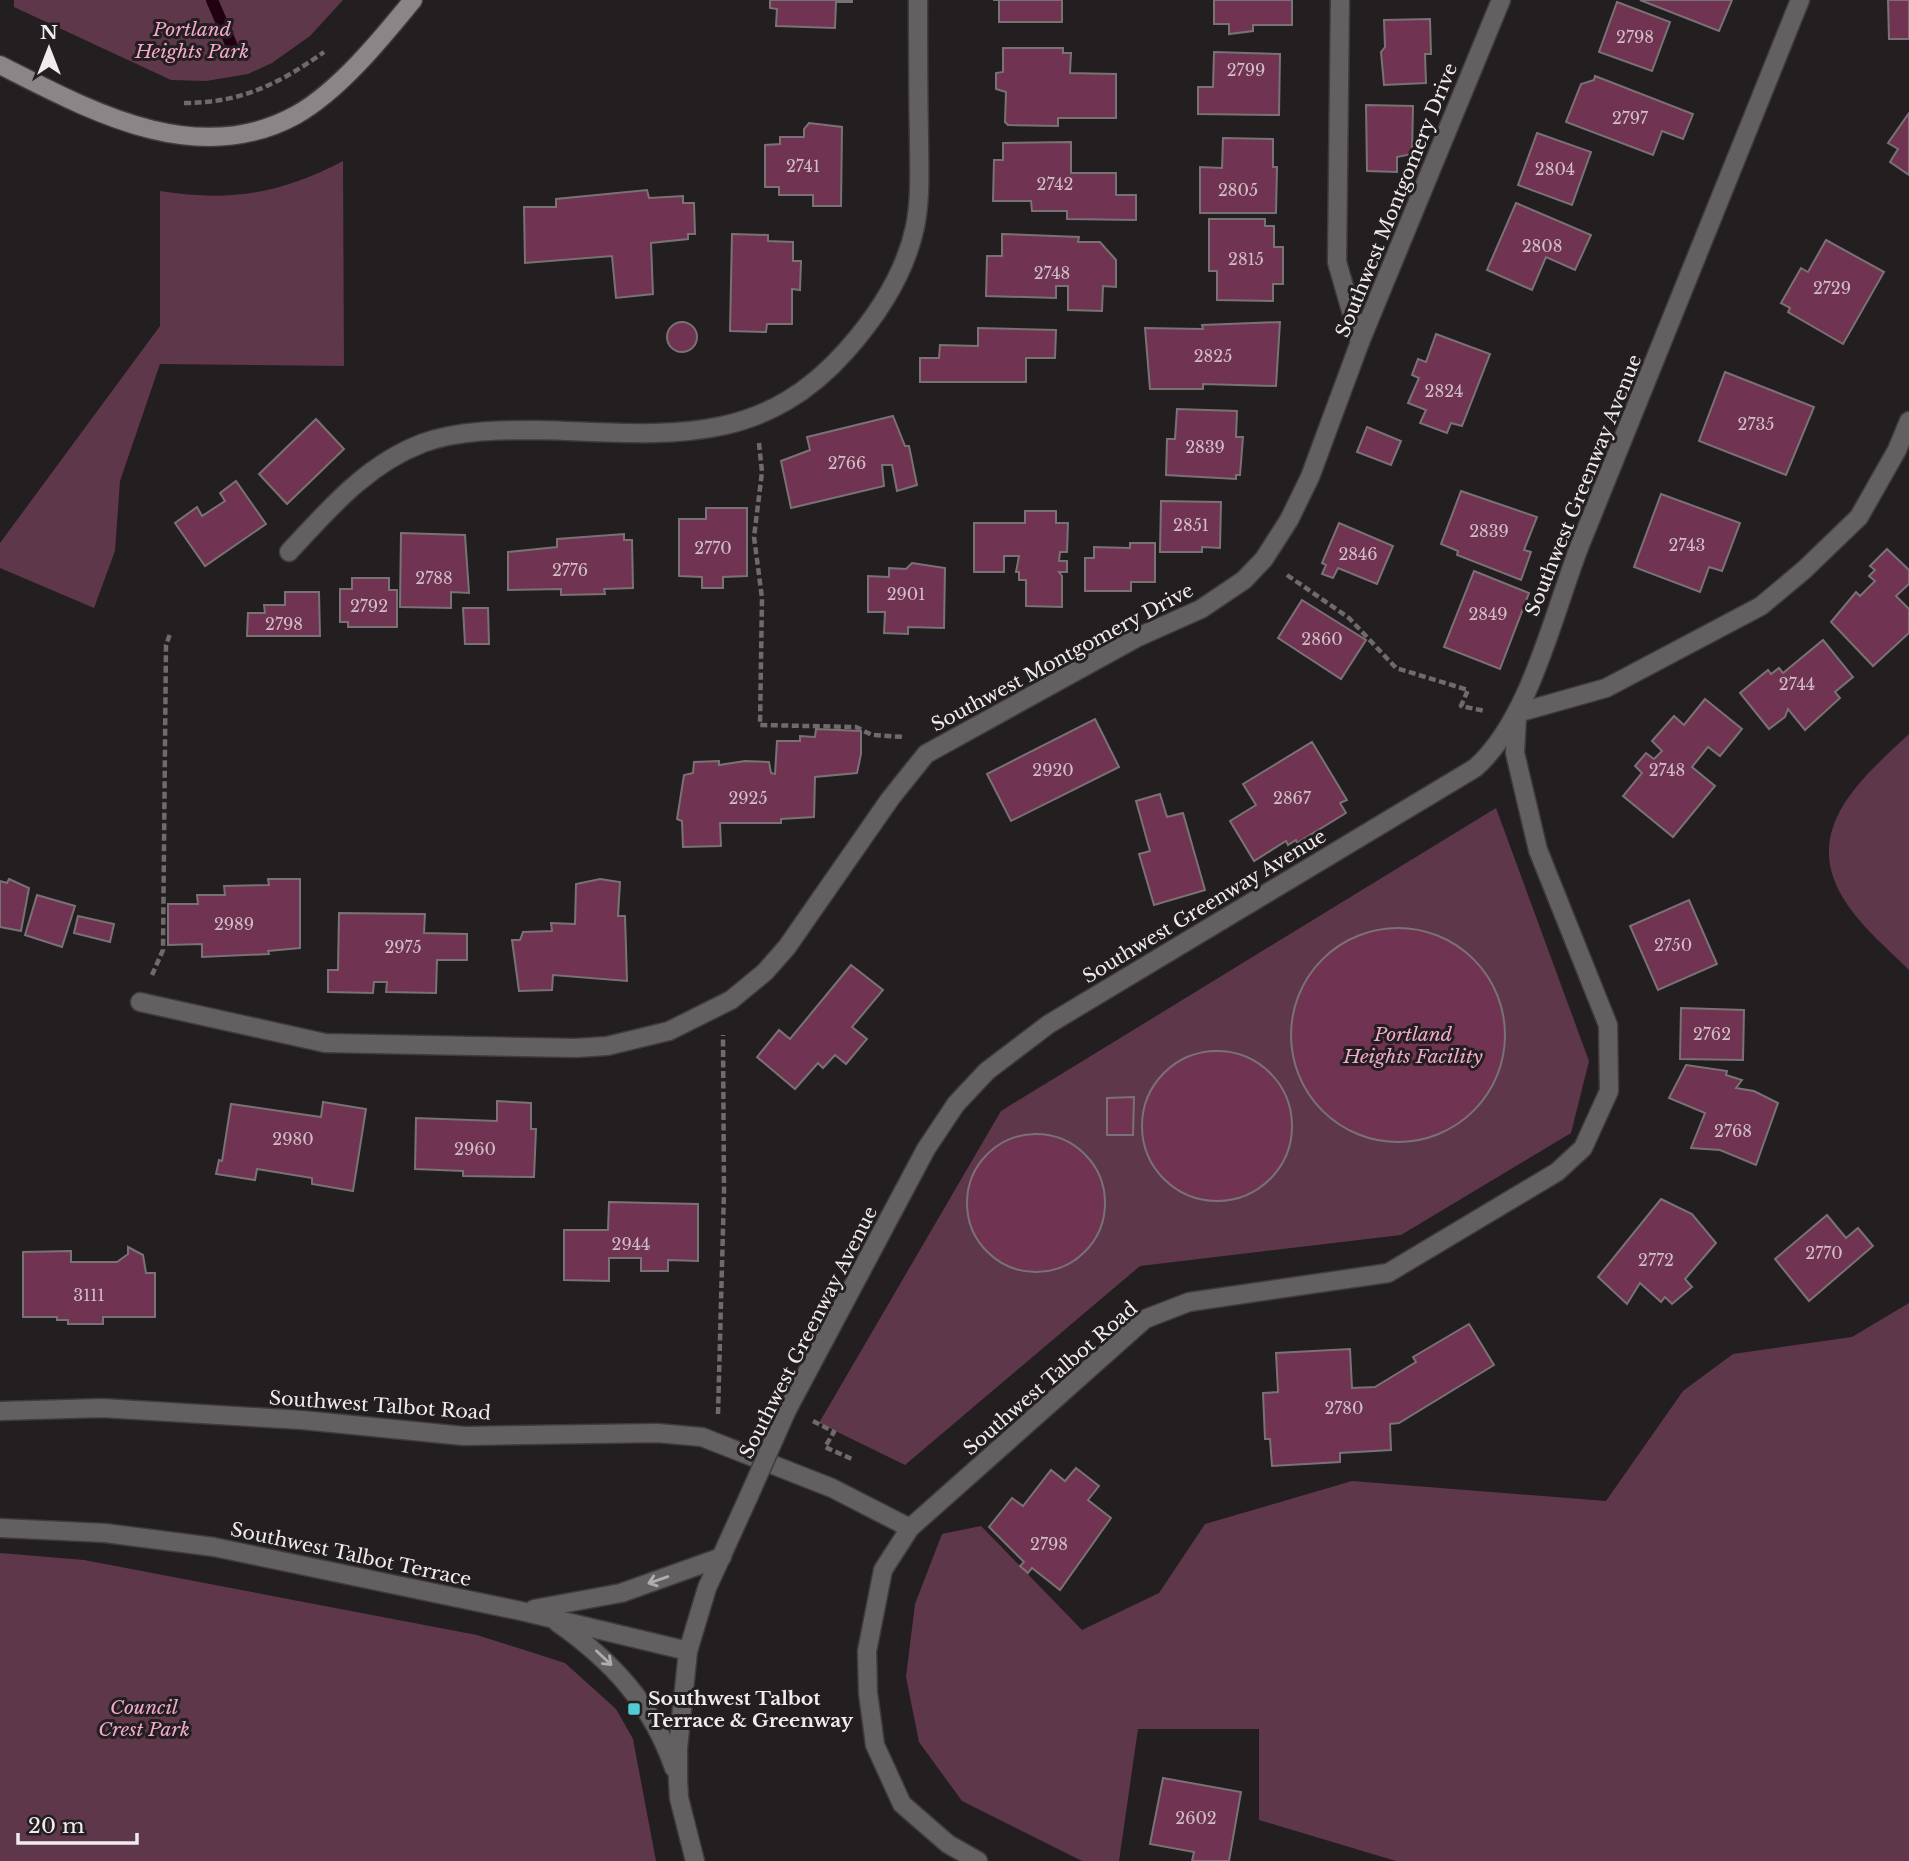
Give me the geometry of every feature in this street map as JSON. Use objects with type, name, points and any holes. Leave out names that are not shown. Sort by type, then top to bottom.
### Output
[{"type":"main road","points":[[0,65],[89,109],[135,127],[184,136],[225,135],[261,128],[296,115],[341,79],[413,0]]},
{"type":"street","points":[[289,552],[362,478],[390,459],[448,436],[522,430],[680,433],[732,426],[752,419],[800,394],[830,370],[876,314],[904,262],[915,227],[919,194],[918,0]]},
{"type":"street","points":[[1340,0],[1337,262],[1360,342]]},
{"type":"street","name":"Southwest Montgomery Drive","points":[[140,1002],[325,1043],[562,1048],[607,1046],[640,1040],[715,1011],[748,988],[787,947],[890,799],[926,754],[1136,638],[1201,609],[1244,580],[1264,559],[1289,520],[1310,477],[1360,342],[1501,0]]},
{"type":"street","name":"Southwest Greenway Avenue","points":[[695,1861],[679,1798],[678,1748],[688,1651],[701,1606],[787,1410],[926,1149],[956,1104],[987,1071],[1049,1024],[1475,768],[1494,751],[1517,713],[1574,560],[1800,0]]},
{"type":"street","points":[[1517,713],[1606,688],[1761,606],[1804,570],[1859,517],[1909,421]]},
{"type":"street","name":"Southwest Talbot Road","points":[[0,1411],[102,1408],[302,1420],[464,1436],[657,1433],[717,1441],[832,1489],[910,1528],[1145,1319],[1189,1302],[1388,1273],[1557,1172],[1583,1148],[1609,1091],[1608,1026],[1538,850],[1516,753],[1517,713]]},
{"type":"street","name":"Southwest Talbot Terrace","points":[[0,1528],[105,1533],[214,1547],[521,1611],[688,1651]]},
{"type":"street","points":[[910,1528],[883,1570],[867,1651],[867,1693],[875,1745],[902,1804],[948,1844],[978,1861]]},
{"type":"street","points":[[521,1611],[621,1593],[722,1557]]},
{"type":"street","points":[[550,1618],[591,1646],[638,1695],[661,1736],[678,1780]]},
{"type":"path","points":[[174,103],[206,103],[249,93],[292,76],[326,51]]},
{"type":"path","points":[[752,419],[762,463],[754,537],[762,598],[760,725],[856,727],[872,735],[905,737],[926,754]]},
{"type":"path","points":[[1264,559],[1349,618],[1396,668],[1468,690],[1461,706],[1517,713]]},
{"type":"path","points":[[140,1002],[163,950],[166,645],[170,634]]},
{"type":"path","points":[[715,1011],[725,1042],[717,1441]]},
{"type":"path","points":[[808,1419],[834,1432],[824,1447],[855,1460]]},
{"type":"green space","name":"Portland Heights Park","points":[[14,0],[343,0],[310,36],[272,63],[248,74],[206,81],[171,80],[14,7]]},
{"type":"green space","points":[[343,161],[344,366],[160,364],[120,481],[115,551],[94,608],[0,568],[0,543],[160,326],[160,191],[209,196],[254,192],[298,181]]},
{"type":"green space","points":[[1909,734],[1909,970],[1849,907],[1834,880],[1829,855],[1832,832],[1840,810],[1871,770]]},
{"type":"green space","name":"Portland Heights Facility","points":[[1496,808],[1589,1061],[1571,1133],[1401,1235],[1140,1266],[905,1465],[819,1423],[1001,1111]]},
{"type":"green space","points":[[1909,1303],[1909,1861],[1396,1861],[1259,1820],[1259,1729],[1138,1729],[1119,1861],[1082,1861],[962,1801],[919,1742],[906,1677],[915,1604],[942,1534],[981,1526],[1082,1630],[1159,1593],[1205,1524],[1352,1481],[1606,1501],[1683,1391],[1733,1354],[1852,1337]]},
{"type":"green space","name":"Council Crest Park","points":[[0,1553],[84,1560],[477,1635],[565,1663],[616,1709],[633,1739],[656,1861],[0,1861]]},
{"type":"building","points":[[770,0],[852,2],[836,2],[835,28],[776,26],[777,9],[770,8]]},
{"type":"building","points":[[999,0],[1062,0],[1062,22],[999,22]]},
{"type":"building","points":[[1214,0],[1292,0],[1292,25],[1253,25],[1253,31],[1229,34],[1229,24],[1214,24]]},
{"type":"building","points":[[1640,0],[1732,0],[1719,31]]},
{"type":"building","points":[[1888,0],[1909,0],[1909,39],[1889,39]]},
{"type":"building","points":[[1617,2],[1670,22],[1652,71],[1599,52]]},
{"type":"building","points":[[1430,19],[1431,54],[1425,54],[1426,83],[1384,85],[1381,52],[1385,47],[1384,20]]},
{"type":"building","points":[[1003,48],[1063,48],[1063,53],[1071,53],[1070,73],[1116,74],[1116,118],[1058,118],[1058,126],[1008,125],[1005,122],[1006,92],[996,89],[996,73],[1003,72]]},
{"type":"building","points":[[1214,52],[1280,54],[1279,115],[1198,114],[1198,87],[1213,87]]},
{"type":"building","points":[[1595,76],[1693,114],[1683,139],[1662,131],[1653,155],[1566,122],[1581,84],[1594,80]]},
{"type":"building","points":[[1366,105],[1413,106],[1412,154],[1397,157],[1397,172],[1367,171]]},
{"type":"building","points":[[1909,113],[1909,175],[1890,162],[1898,149],[1888,143]]},
{"type":"building","points":[[809,123],[842,127],[841,206],[813,206],[813,195],[779,195],[779,187],[765,187],[765,145],[780,144],[780,137],[804,137],[804,129]]},
{"type":"building","points":[[1537,133],[1591,152],[1572,205],[1518,185]]},
{"type":"building","points":[[1223,138],[1273,139],[1273,167],[1277,167],[1276,213],[1200,213],[1200,167],[1222,168]]},
{"type":"building","points":[[1071,142],[1071,173],[1116,173],[1116,195],[1136,195],[1136,220],[1067,219],[1067,211],[1032,211],[1031,201],[993,201],[994,160],[1003,160],[1003,143]]},
{"type":"building","points":[[647,190],[649,198],[683,196],[683,203],[694,203],[695,234],[688,234],[688,239],[651,243],[653,294],[616,298],[612,256],[525,263],[524,207],[556,207],[556,199]]},
{"type":"building","points":[[1516,203],[1591,235],[1575,270],[1546,257],[1532,290],[1487,270]]},
{"type":"building","points":[[1209,219],[1265,219],[1265,226],[1274,226],[1274,247],[1283,247],[1283,284],[1273,284],[1273,301],[1217,300],[1217,271],[1209,271]]},
{"type":"building","points":[[732,234],[768,235],[768,241],[793,242],[793,261],[801,261],[800,290],[792,289],[792,324],[767,324],[766,332],[730,331]]},
{"type":"building","points":[[1002,234],[1079,237],[1078,242],[1100,242],[1116,260],[1116,287],[1103,286],[1102,311],[1068,310],[1068,286],[1056,286],[1056,298],[986,296],[987,256],[1002,256]]},
{"type":"building","points":[[1826,240],[1884,272],[1843,344],[1788,312],[1790,308],[1781,303],[1801,268],[1808,272]]},
{"type":"building","points":[[682,322],[693,326],[697,337],[693,348],[682,352],[671,348],[667,337],[671,326]]},
{"type":"building","points":[[1280,322],[1276,386],[1203,384],[1203,389],[1150,389],[1145,328],[1203,329],[1202,325]]},
{"type":"building","points":[[978,328],[1056,330],[1055,358],[1026,358],[1026,382],[920,382],[920,358],[939,358],[940,345],[978,346]]},
{"type":"building","points":[[1436,334],[1490,354],[1462,426],[1451,423],[1447,433],[1420,423],[1426,410],[1408,403],[1419,378],[1412,375],[1418,359],[1426,362]]},
{"type":"building","points":[[1725,372],[1814,407],[1786,475],[1699,441]]},
{"type":"building","points":[[1177,409],[1237,411],[1236,437],[1243,437],[1240,475],[1236,475],[1236,479],[1166,475],[1167,439],[1175,439]]},
{"type":"building","points":[[893,416],[905,446],[909,446],[917,485],[897,491],[892,465],[882,465],[884,486],[791,508],[781,461],[810,450],[807,437]]},
{"type":"building","points":[[316,419],[344,449],[287,504],[259,474]]},
{"type":"building","points":[[1367,427],[1401,441],[1391,465],[1357,452]]},
{"type":"building","points":[[236,481],[266,524],[205,566],[175,523],[197,507],[202,516],[225,501],[220,493]]},
{"type":"building","points":[[1461,491],[1537,517],[1524,550],[1531,552],[1521,580],[1457,555],[1458,551],[1441,544]]},
{"type":"building","points":[[1661,494],[1740,523],[1722,571],[1709,567],[1700,592],[1634,567]]},
{"type":"building","points":[[1161,501],[1221,502],[1220,548],[1202,547],[1202,552],[1160,552]]},
{"type":"building","points":[[706,508],[747,508],[747,576],[723,577],[723,588],[702,588],[702,577],[679,576],[679,519],[706,519]]},
{"type":"building","points":[[1025,511],[1056,511],[1056,523],[1068,523],[1067,552],[1060,552],[1059,561],[1067,561],[1067,572],[1059,572],[1062,576],[1062,607],[1026,606],[1026,580],[1019,580],[1019,572],[1016,572],[1019,556],[1004,556],[1004,572],[974,572],[974,523],[1025,523]]},
{"type":"building","points":[[1339,523],[1393,546],[1377,584],[1338,568],[1333,578],[1322,574],[1326,565],[1322,563]]},
{"type":"building","points":[[401,533],[465,535],[469,593],[451,592],[451,608],[400,607]]},
{"type":"building","points":[[624,534],[624,540],[632,540],[633,588],[604,589],[605,594],[561,595],[561,589],[508,590],[508,552],[557,547],[557,539]]},
{"type":"building","points":[[1130,543],[1155,543],[1155,582],[1131,582],[1131,591],[1085,591],[1085,558],[1094,558],[1094,547],[1130,548]]},
{"type":"building","points":[[1887,549],[1909,570],[1909,584],[1896,596],[1909,609],[1909,633],[1873,666],[1831,622],[1856,592],[1860,596],[1875,581],[1869,576],[1875,570],[1870,566]]},
{"type":"building","points":[[912,563],[945,568],[944,628],[908,627],[908,634],[884,633],[885,612],[868,612],[868,576],[889,577],[889,568],[906,569]]},
{"type":"building","points":[[1474,571],[1529,593],[1500,669],[1444,647]]},
{"type":"building","points":[[352,578],[389,578],[389,590],[397,590],[397,627],[348,627],[348,622],[340,622],[340,589],[352,589]]},
{"type":"building","points":[[285,592],[319,592],[320,636],[247,636],[248,613],[265,613],[264,605],[285,605]]},
{"type":"building","points":[[1302,600],[1366,640],[1341,679],[1278,638]]},
{"type":"building","points":[[463,608],[488,608],[489,644],[465,644]]},
{"type":"building","points":[[1823,640],[1853,677],[1835,692],[1840,698],[1805,730],[1788,709],[1785,717],[1769,729],[1740,693],[1768,670],[1771,674],[1779,668],[1783,673]]},
{"type":"building","points":[[1705,699],[1742,729],[1720,756],[1708,747],[1692,767],[1715,786],[1673,837],[1623,796],[1642,773],[1635,766],[1646,753],[1654,759],[1662,751],[1652,741],[1674,716],[1684,725]]},
{"type":"building","points":[[1095,719],[1119,767],[1011,821],[987,774]]},
{"type":"building","points":[[816,729],[861,731],[861,754],[857,773],[815,777],[814,817],[781,819],[781,823],[720,823],[721,846],[683,847],[682,821],[677,819],[684,775],[693,773],[694,762],[719,761],[719,765],[745,761],[769,762],[771,773],[775,774],[777,741],[800,741],[800,736],[815,737]]},
{"type":"building","points":[[1312,742],[1347,800],[1340,803],[1346,813],[1297,843],[1296,840],[1288,845],[1286,841],[1254,861],[1230,821],[1256,805],[1243,784]]},
{"type":"building","points":[[1160,794],[1167,817],[1183,813],[1205,890],[1154,905],[1139,854],[1150,851],[1136,801]]},
{"type":"building","points":[[9,879],[29,888],[21,931],[0,927],[0,881],[7,883]]},
{"type":"building","points":[[268,879],[300,879],[300,948],[268,951],[269,954],[202,957],[202,944],[168,945],[168,904],[198,904],[197,895],[225,895],[224,886],[269,885]]},
{"type":"building","points":[[600,879],[620,882],[618,916],[625,916],[627,981],[553,975],[552,990],[519,991],[512,940],[520,940],[523,932],[552,931],[551,923],[575,924],[576,884]]},
{"type":"building","points":[[37,895],[75,906],[62,947],[25,935]]},
{"type":"building","points":[[1689,900],[1717,964],[1658,990],[1630,926]]},
{"type":"building","points":[[339,913],[425,914],[424,933],[467,934],[467,960],[437,960],[436,993],[386,992],[387,982],[374,982],[373,993],[328,992],[328,970],[338,970]]},
{"type":"building","points":[[78,916],[114,924],[110,942],[74,933]]},
{"type":"building","points":[[1398,928],[1439,936],[1474,959],[1497,994],[1505,1035],[1497,1076],[1474,1111],[1439,1134],[1398,1142],[1357,1134],[1322,1111],[1299,1076],[1291,1035],[1299,994],[1322,959],[1357,936]]},
{"type":"building","points":[[851,965],[883,990],[852,1027],[867,1039],[846,1064],[835,1055],[823,1068],[818,1063],[795,1089],[757,1057],[779,1030],[790,1039]]},
{"type":"building","points":[[1681,1008],[1744,1010],[1743,1060],[1680,1059]]},
{"type":"building","points":[[1217,1051],[1246,1057],[1270,1073],[1286,1097],[1292,1126],[1286,1155],[1270,1179],[1246,1195],[1217,1201],[1188,1195],[1164,1179],[1148,1155],[1142,1126],[1148,1097],[1164,1073],[1188,1057]]},
{"type":"building","points":[[1686,1065],[1727,1071],[1726,1075],[1742,1080],[1736,1088],[1754,1091],[1778,1103],[1756,1165],[1720,1150],[1691,1148],[1705,1113],[1669,1098]]},
{"type":"building","points":[[1134,1097],[1133,1135],[1107,1135],[1107,1098]]},
{"type":"building","points":[[497,1101],[531,1103],[531,1129],[536,1129],[534,1177],[463,1176],[463,1171],[415,1169],[416,1118],[497,1121]]},
{"type":"building","points":[[323,1102],[366,1109],[353,1191],[312,1184],[312,1178],[257,1169],[255,1180],[216,1174],[219,1160],[222,1161],[231,1104],[321,1117]]},
{"type":"building","points":[[1036,1134],[1062,1139],[1085,1154],[1100,1177],[1105,1203],[1100,1229],[1085,1252],[1062,1267],[1036,1272],[1010,1267],[987,1252],[972,1229],[967,1203],[972,1177],[987,1154],[1010,1139]]},
{"type":"building","points":[[1661,1199],[1692,1214],[1716,1243],[1685,1279],[1692,1287],[1672,1304],[1665,1297],[1661,1302],[1640,1283],[1627,1304],[1598,1277]]},
{"type":"building","points":[[609,1202],[698,1204],[698,1261],[668,1260],[668,1271],[641,1271],[641,1258],[609,1258],[609,1281],[564,1280],[564,1230],[608,1230]]},
{"type":"building","points":[[1827,1215],[1846,1238],[1858,1228],[1873,1246],[1809,1301],[1775,1259]]},
{"type":"building","points":[[128,1247],[143,1255],[146,1273],[155,1273],[155,1317],[103,1317],[103,1324],[68,1324],[68,1320],[57,1320],[57,1317],[23,1317],[23,1252],[71,1251],[71,1262],[117,1262],[128,1254]]},
{"type":"building","points":[[1469,1324],[1494,1365],[1399,1423],[1390,1424],[1391,1450],[1340,1453],[1340,1462],[1272,1466],[1270,1439],[1265,1439],[1263,1393],[1278,1392],[1276,1353],[1350,1349],[1352,1388],[1375,1387],[1416,1362],[1413,1357]]},
{"type":"building","points":[[1076,1468],[1099,1486],[1088,1500],[1111,1518],[1060,1590],[1032,1568],[1028,1573],[1020,1566],[1024,1562],[989,1527],[1012,1498],[1023,1506],[1051,1470],[1065,1481]]},
{"type":"building","points":[[1163,1778],[1241,1792],[1229,1861],[1192,1861],[1194,1852],[1150,1844]]},
{"type":"waterway","points":[[212,0],[234,51]]},
{"type":"place","name":"Southwest Talbot Terrace & Greenway","points":[[634,1709]]}]
